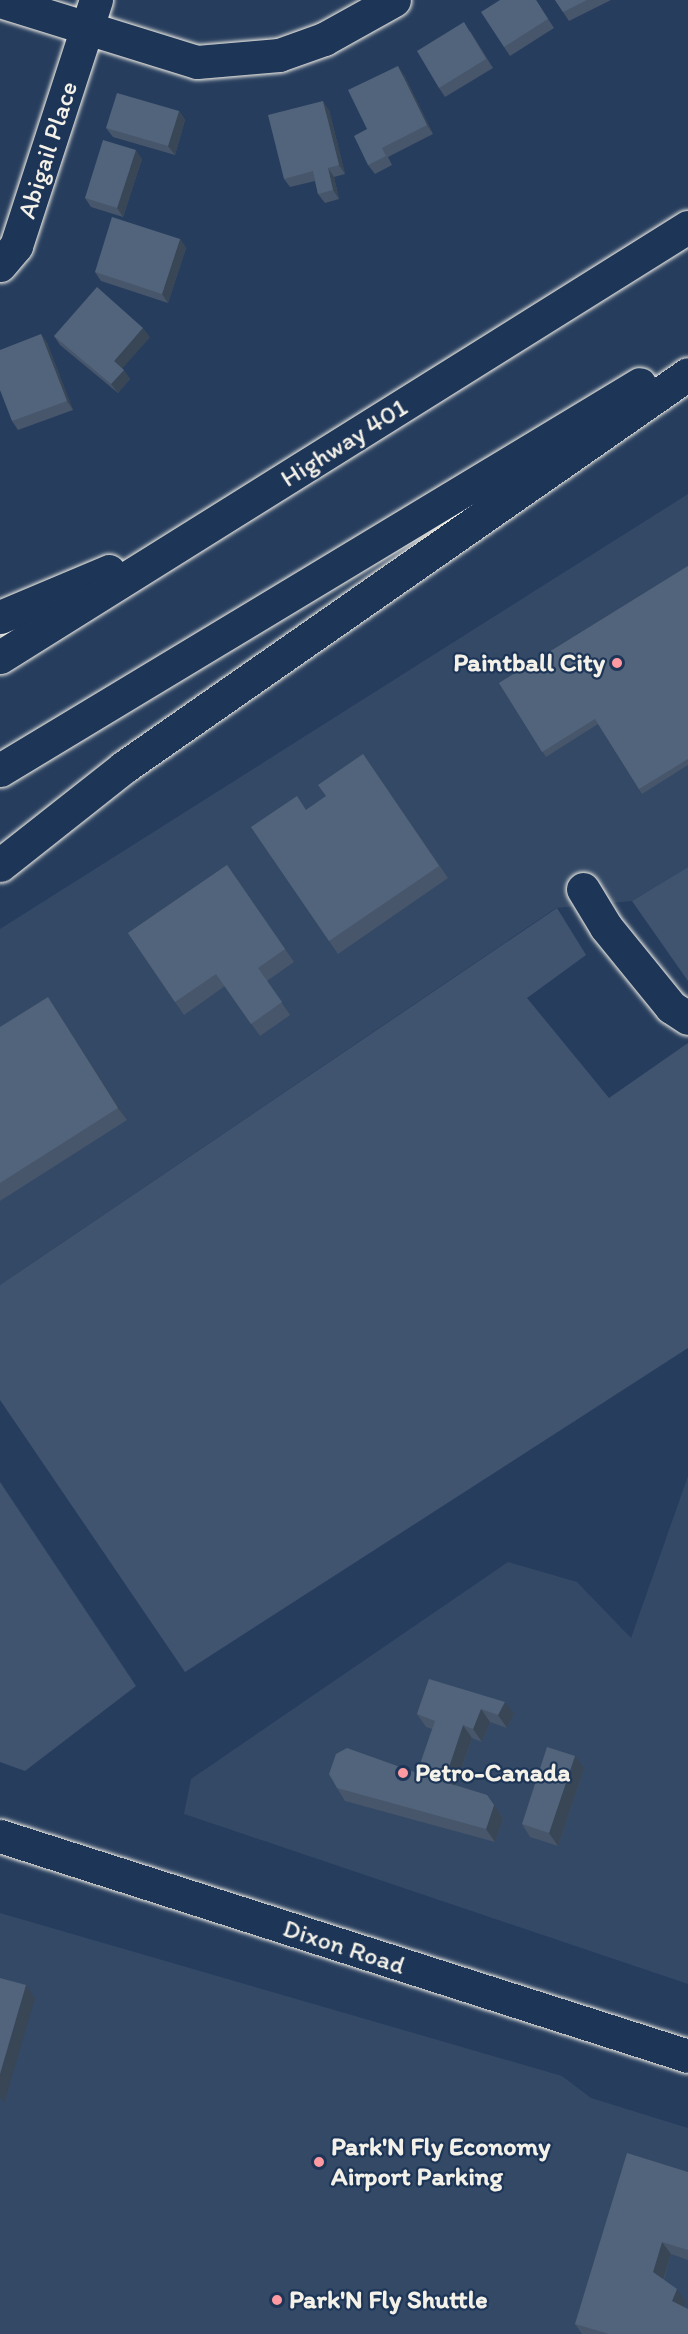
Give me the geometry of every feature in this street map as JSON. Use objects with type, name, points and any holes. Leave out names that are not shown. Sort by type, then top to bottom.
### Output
[{"type":"main road","points":[[0,1],[91,14],[169,56],[236,62],[324,39],[394,0]]},
{"type":"main road","name":"Abigail Place","points":[[0,265],[16,246],[91,14]]},
{"type":"main road","name":"Highway 401","points":[[0,657],[688,227]]},
{"type":"main road","points":[[0,770],[688,354]]},
{"type":"main road","points":[[0,865],[124,767],[688,374]]},
{"type":"main road","points":[[0,617],[194,537]]},
{"type":"main road","points":[[583,889],[606,927],[671,1008],[688,1018]]},
{"type":"main road","name":"Dixon Road","points":[[0,1836],[688,2056]]},
{"type":"shaded area","points":[[688,494],[688,867],[632,901],[556,908],[0,1285],[0,929]]},
{"type":"shaded area","points":[[688,867],[688,981],[632,901]]},
{"type":"shaded area","points":[[557,908],[586,955],[527,998],[609,1098],[688,1043],[688,1348],[185,1672],[0,1400],[0,1285]]},
{"type":"shaded area","points":[[688,1476],[688,1984],[184,1814],[191,1779],[508,1562],[577,1582],[631,1638]]},
{"type":"shaded area","points":[[0,1482],[136,1686],[25,1771],[0,1762]]},
{"type":"shaded area","name":"Park'N Fly Economy Airport Parking","points":[[0,1913],[562,2076],[591,2098],[688,2128],[688,2334],[0,2334]]},
{"type":"building","points":[[500,0],[536,0],[548,19],[504,47],[481,12]]},
{"type":"building","points":[[555,0],[587,0],[563,12]]},
{"type":"building","points":[[464,22],[486,59],[439,88],[417,51]]},
{"type":"building","points":[[398,66],[427,125],[382,148],[386,156],[368,165],[354,136],[367,129],[348,90]]},
{"type":"building","points":[[117,93],[179,111],[168,146],[106,128]]},
{"type":"building","points":[[323,101],[339,165],[328,168],[333,190],[318,194],[313,171],[284,179],[268,115]]},
{"type":"building","points":[[103,140],[136,150],[117,208],[85,198]]},
{"type":"building","points":[[112,217],[180,239],[162,294],[95,272]]},
{"type":"building","points":[[97,287],[143,328],[114,361],[124,370],[111,384],[54,336]]},
{"type":"building","points":[[41,334],[67,401],[12,421],[0,390],[0,350]]},
{"type":"building","points":[[688,566],[688,759],[639,789],[595,719],[542,752],[499,683]]},
{"type":"building","points":[[363,754],[439,866],[329,941],[251,827],[297,796],[306,810],[326,796],[318,785]]},
{"type":"building","points":[[227,865],[285,949],[258,968],[282,1002],[251,1024],[216,974],[175,1002],[128,933]]},
{"type":"building","points":[[48,997],[118,1108],[0,1183],[0,1027]]},
{"type":"building","points":[[429,1679],[505,1702],[498,1715],[481,1709],[473,1729],[463,1725],[444,1782],[487,1795],[494,1805],[486,1829],[337,1788],[329,1774],[336,1754],[347,1748],[417,1773],[435,1721],[417,1714]]},
{"type":"building","points":[[547,1747],[575,1756],[549,1833],[522,1824]]},
{"type":"building","points":[[0,1978],[26,1985],[0,2074]]},
{"type":"building","points":[[627,2153],[688,2172],[688,2250],[662,2242],[653,2272],[677,2289],[672,2301],[688,2309],[688,2334],[609,2334],[575,2324]]},
{"type":"place","name":"Paintball City","points":[[617,663]]},
{"type":"place","name":"Petro-Canada","points":[[403,1773]]},
{"type":"place","name":"Park'N Fly Economy Airport Parking","points":[[319,2162]]},
{"type":"place","name":"Park'N Fly Shuttle","points":[[277,2300]]}]
